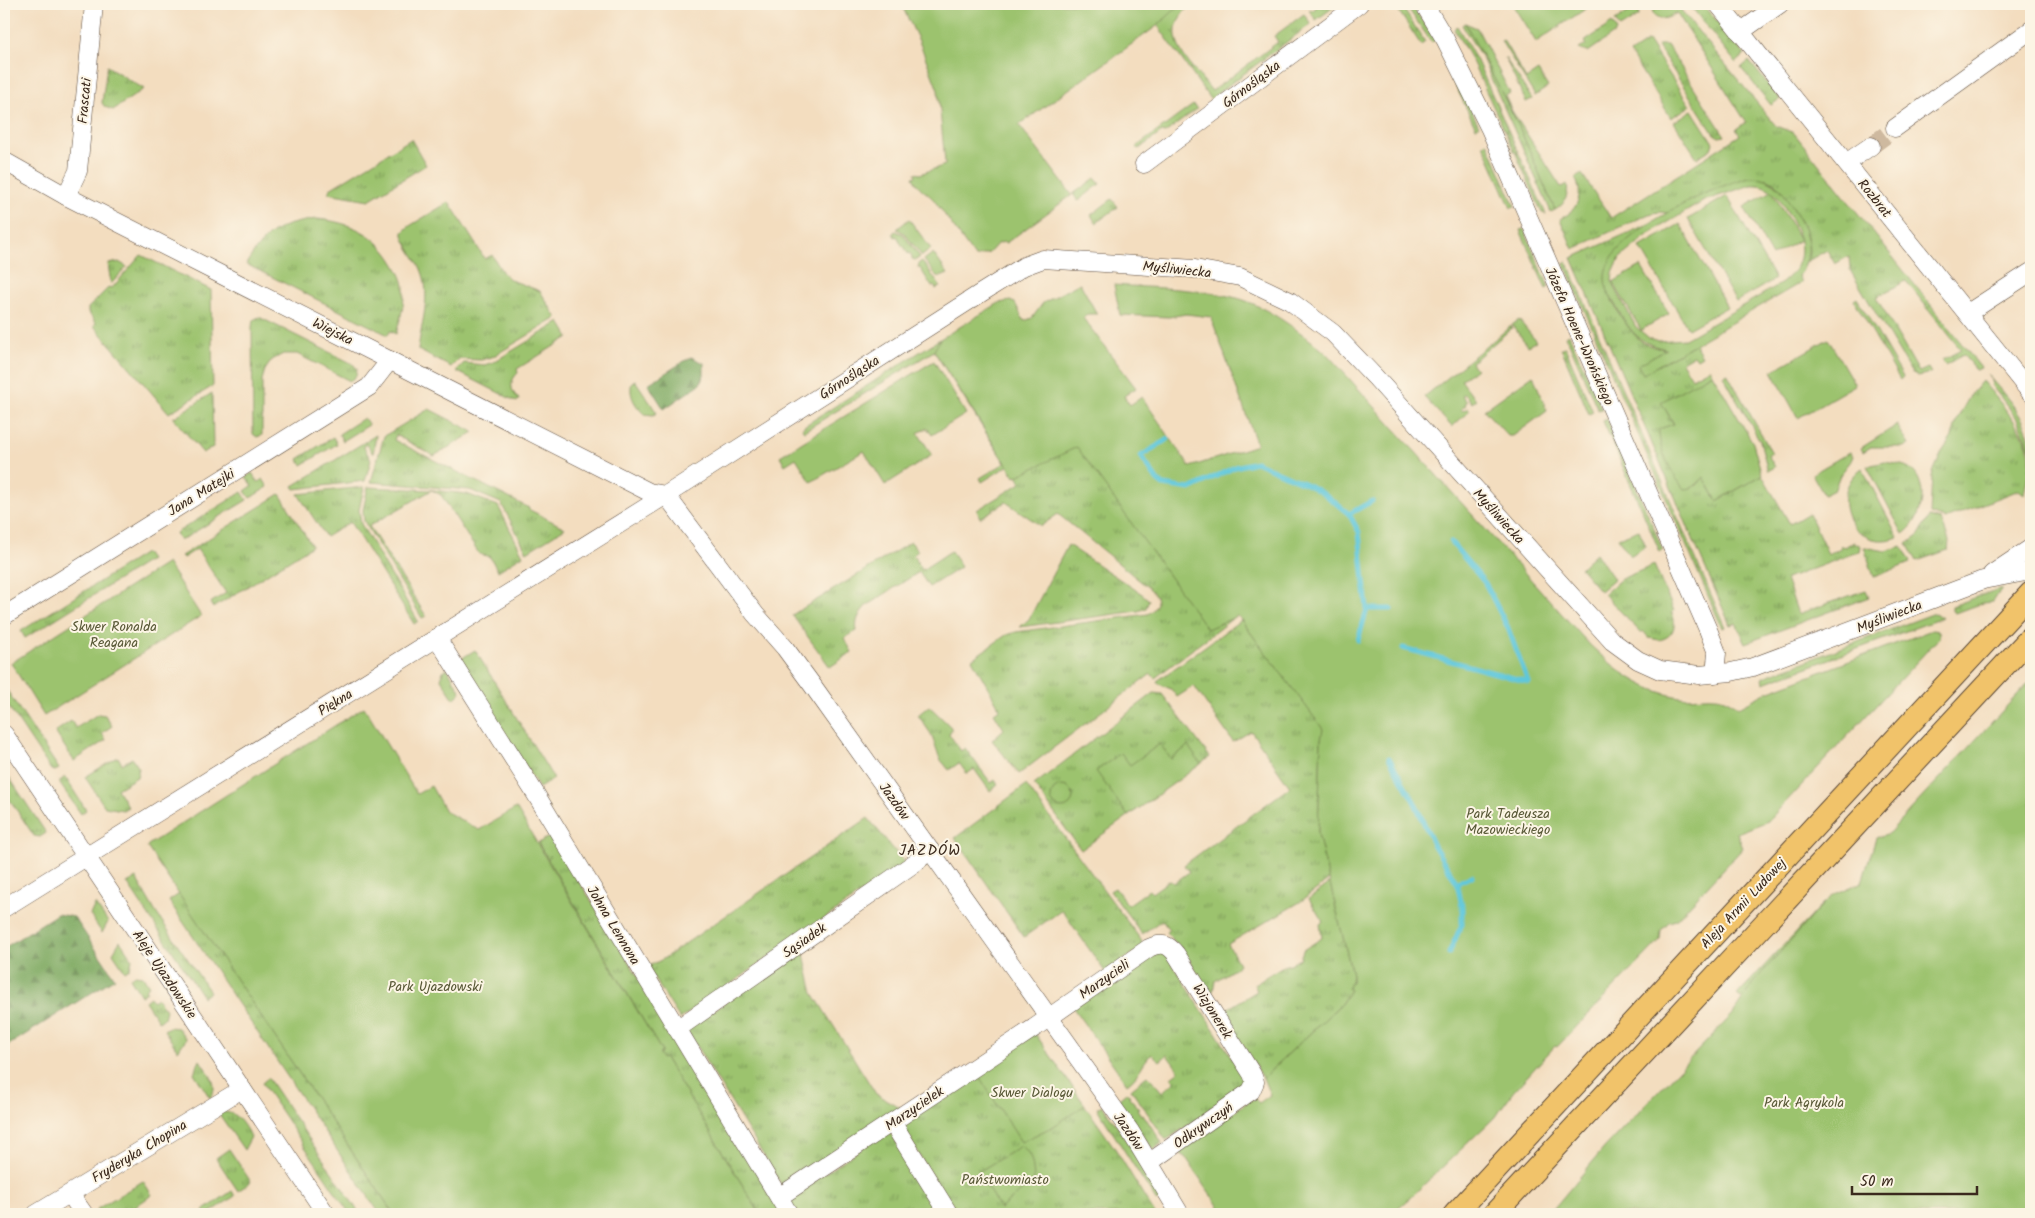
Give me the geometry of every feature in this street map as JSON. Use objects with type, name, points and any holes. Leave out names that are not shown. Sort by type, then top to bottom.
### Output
[{"type":"main road","name":"Aleja Armii Ludowej","points":[[1455,1214],[2031,593]]},
{"type":"main road","points":[[1494,1214],[2031,637]]},
{"type":"street","name":"Frascati","points":[[66,196],[78,171],[94,4]]},
{"type":"street","name":"Górnośląska","points":[[1144,164],[1359,4]]},
{"type":"street","name":"Józefa Hoene-Wrońskiego","points":[[1424,4],[1445,39],[1490,129],[1709,632],[1717,653],[1715,674]]},
{"type":"street","name":"Rozbrat","points":[[1718,4],[2031,392]]},
{"type":"street","points":[[1740,32],[1780,4]]},
{"type":"street","points":[[1894,128],[2031,30]]},
{"type":"street","points":[[1846,163],[1871,146]]},
{"type":"street","name":"Wiejska","points":[[4,161],[66,196],[649,492],[666,495]]},
{"type":"street","name":"Myśliwiecka","points":[[1033,262],[1051,259],[1195,269],[1240,277],[1290,301],[1333,333],[1375,377],[1612,641],[1638,660],[1660,670],[1682,674],[1715,674],[1753,667],[1983,580],[2031,571]]},
{"type":"street","name":"Górnośląska","points":[[666,495],[973,298],[1033,262]]},
{"type":"street","points":[[1968,313],[2031,272]]},
{"type":"street","name":"Jana Matejki","points":[[4,616],[369,387],[390,360]]},
{"type":"street","name":"Piękna","points":[[4,908],[87,858],[666,495]]},
{"type":"street","name":"Jazdów","points":[[666,495],[755,614],[785,648],[930,850],[1130,1131],[1180,1214]]},
{"type":"street","name":"Myśliwiecka","points":[[1983,580],[2031,548]]},
{"type":"street","name":"Johna Lennona","points":[[437,638],[535,793],[789,1214]]},
{"type":"street","name":"Aleje Ujazdowskie","points":[[4,734],[326,1214]]},
{"type":"street","name":"Sąsiadek","points":[[677,1029],[916,862],[930,850]]},
{"type":"street","name":"Marzycieli","points":[[1049,1018],[1149,948],[1167,946]]},
{"type":"street","name":"Wizjonerek","points":[[1167,946],[1252,1074],[1255,1086]]},
{"type":"street","name":"Marzycielek","points":[[778,1197],[1049,1018]]},
{"type":"street","name":"Odkrywczyń","points":[[1150,1162],[1252,1091],[1255,1086]]},
{"type":"street","name":"Fryderyka Chopina","points":[[36,1214],[242,1089]]},
{"type":"street","points":[[892,1122],[950,1214]]},
{"type":"street","points":[[70,1194],[84,1214]]},
{"type":"green space","points":[[901,4],[1181,4],[1157,26],[1019,125],[1072,195],[1006,243],[997,244],[989,253],[975,257],[934,200],[920,187],[913,177],[916,176],[915,173],[920,174],[945,165],[945,162],[938,90],[919,41]]},
{"type":"green space","points":[[1176,4],[1192,4],[1181,15],[1176,27],[1176,38],[1186,59],[1212,91],[1278,42],[1274,36],[1304,14],[1311,24],[1210,99],[1153,19]]},
{"type":"green space","points":[[1318,4],[1338,4],[1316,20],[1309,10],[1314,10]]},
{"type":"green space","points":[[1405,4],[1411,4],[1435,40],[1432,43]]},
{"type":"green space","points":[[1512,4],[1593,4],[1536,42]]},
{"type":"green space","points":[[1625,4],[1637,4],[1639,16],[1620,28],[1615,21],[1630,11]]},
{"type":"green space","points":[[1652,4],[1676,4],[1776,126],[1794,133],[1981,368],[1976,370],[1963,355],[1945,365],[1942,360],[1961,350],[1906,281],[1876,297],[1919,372],[1928,368],[1931,373],[1918,376],[1911,372],[1850,270],[1849,256],[1835,264],[1827,250],[1806,262],[1809,252],[1804,226],[1782,190],[1775,183],[1767,179],[1749,177],[1688,201],[1668,213],[1649,214],[1573,249],[1560,219],[1570,212],[1579,197],[1578,184],[1575,178],[1582,174],[1611,218],[1740,135],[1736,129],[1746,122],[1677,13],[1668,18],[1659,18],[1653,14]]},
{"type":"green space","points":[[1689,4],[1703,4],[1745,55],[1736,63]]},
{"type":"green space","points":[[1402,7],[1425,42],[1421,45],[1398,10]]},
{"type":"green space","points":[[1465,23],[1518,124],[1555,210],[1551,212],[1482,58],[1462,25]]},
{"type":"green space","points":[[1465,23],[1477,28],[1510,93],[1505,96],[1512,111],[1561,187],[1567,184],[1566,199],[1555,210],[1518,124]]},
{"type":"green space","points":[[1612,23],[1616,29],[1615,33],[1588,52],[1579,49],[1586,45],[1584,42]]},
{"type":"green space","points":[[1457,26],[1477,61],[1546,214],[1542,213],[1516,154],[1518,153],[1515,153],[1472,61],[1454,29]]},
{"type":"green space","points":[[1503,40],[1526,79],[1538,71],[1548,87],[1535,96],[1501,41]]},
{"type":"green space","points":[[1648,41],[1690,106],[1671,118],[1630,53]]},
{"type":"green space","points":[[1657,45],[1667,45],[1725,136],[1719,137],[1714,134]]},
{"type":"green space","points":[[1505,58],[1532,99],[1526,102]]},
{"type":"green space","points":[[1749,61],[1780,99],[1771,105],[1741,68]]},
{"type":"green space","points":[[1448,62],[1479,126],[1476,128],[1445,64]]},
{"type":"green space","points":[[107,66],[144,89],[113,110],[105,107],[102,103]]},
{"type":"green space","points":[[1193,105],[1197,109],[1165,133],[1162,132],[1139,149],[1136,147]]},
{"type":"green space","points":[[1692,110],[1713,143],[1711,149],[1697,158],[1674,122]]},
{"type":"green space","points":[[411,139],[426,165],[369,200],[328,193],[330,189]]},
{"type":"green space","points":[[1487,142],[1515,207],[1511,208],[1483,144]]},
{"type":"green space","points":[[1749,177],[1757,177],[1771,181],[1785,195],[1798,216],[1808,241],[1807,258],[1799,276],[1802,282],[1643,374],[1638,365],[1666,349],[1649,344],[1637,336],[1623,318],[1607,289],[1605,275],[1611,259],[1624,243],[1665,214],[1689,201]],"holes":[[[1751,185],[1763,186],[1776,195],[1792,220],[1801,248],[1797,266],[1782,283],[1685,339],[1658,341],[1649,338],[1636,327],[1612,282],[1613,273],[1620,258],[1650,233],[1704,201]]]},
{"type":"green space","points":[[1095,178],[1100,184],[1078,201],[1073,194]]},
{"type":"green space","points":[[1772,191],[1800,240],[1772,256],[1744,207]]},
{"type":"green space","points":[[1727,196],[1775,279],[1736,302],[1688,219]]},
{"type":"green space","points":[[1112,199],[1118,207],[1096,223],[1091,215]]},
{"type":"green space","points":[[449,202],[485,259],[492,255],[503,273],[511,280],[540,291],[557,318],[492,357],[481,360],[459,359],[451,367],[418,350],[425,310],[426,289],[421,269],[406,244],[403,235],[403,232],[408,227]]},
{"type":"green space","points":[[317,219],[341,223],[362,231],[379,244],[394,263],[404,285],[403,306],[396,334],[390,331],[388,335],[246,264],[261,243],[275,231],[293,224]]},
{"type":"green space","points":[[909,219],[931,249],[922,256],[904,233],[897,229]]},
{"type":"green space","points":[[1680,224],[1727,307],[1688,329],[1640,247]]},
{"type":"green space","points":[[1648,225],[1617,252],[1606,274],[1608,290],[1612,301],[1631,331],[1644,343],[1667,349],[1643,374],[1695,344],[1702,356],[1697,359],[1694,355],[1682,362],[1692,378],[1710,368],[1712,373],[1662,403],[1674,425],[1659,429],[1696,486],[1704,477],[1717,501],[1762,475],[1790,524],[1809,513],[1828,554],[1841,548],[1840,546],[1842,545],[1844,547],[1854,542],[1861,546],[1860,551],[1786,579],[1798,614],[1866,590],[1869,597],[1746,643],[1736,623],[1730,625],[1572,258]]},
{"type":"green space","points":[[1524,229],[1549,287],[1546,289],[1520,230]]},
{"type":"green space","points":[[895,231],[903,234],[920,257],[916,260],[912,259],[910,253],[908,254],[897,236],[895,237],[893,233]]},
{"type":"green space","points":[[933,253],[948,274],[938,278],[924,260]]},
{"type":"green space","points":[[141,255],[211,290],[213,386],[169,413],[94,326],[96,323],[88,312],[88,308],[109,287],[112,288]]},
{"type":"green space","points":[[922,261],[940,286],[936,289],[934,286],[932,287],[920,268],[918,268],[919,263]]},
{"type":"green space","points":[[1567,261],[1725,627],[1722,628],[1564,263]]},
{"type":"green space","points":[[119,262],[127,267],[111,284],[108,264]]},
{"type":"green space","points":[[1641,266],[1669,314],[1641,330],[1613,282]]},
{"type":"green space","name":"Park Tadeusza Mazowieckiego","points":[[1080,283],[1097,314],[1088,314],[1083,318],[1136,388],[1124,396],[1130,405],[1142,397],[1190,467],[1257,445],[1211,317],[1186,314],[1169,317],[1120,315],[1114,285],[1191,290],[1237,298],[1273,314],[1296,330],[1327,354],[1589,644],[1630,678],[1654,690],[1684,698],[1718,697],[1739,707],[1767,692],[1932,630],[1939,631],[1939,638],[1768,821],[1737,833],[1743,848],[1676,920],[1669,922],[1661,930],[1660,940],[1557,1047],[1555,1046],[1513,1092],[1494,1118],[1391,1214],[1225,1214],[1187,1159],[1176,1150],[1254,1098],[1259,1103],[1270,1095],[1263,1078],[1341,1004],[1350,990],[1348,989],[1350,982],[1352,982],[1352,974],[1318,834],[1323,729],[1238,616],[1207,629],[1077,447],[1015,477],[934,351],[940,339],[999,303],[1010,301],[1015,303],[1024,321],[1032,318],[1043,303]]},
{"type":"green space","points":[[1857,298],[1903,377],[1900,380],[1854,300]]},
{"type":"green space","points":[[259,317],[353,364],[357,369],[356,376],[350,381],[297,354],[283,354],[272,360],[265,370],[262,380],[262,435],[257,437],[253,434],[252,327],[253,320]]},
{"type":"green space","points":[[1519,320],[1536,341],[1528,346],[1512,325]]},
{"type":"green space","points":[[560,322],[569,337],[517,369],[518,373],[513,379],[512,389],[519,399],[517,402],[456,371],[464,363],[484,365],[492,363]]},
{"type":"green space","points":[[1511,326],[1512,328],[1471,363],[1476,369],[1461,380],[1476,400],[1472,403],[1465,394],[1462,395],[1467,402],[1461,409],[1463,411],[1468,408],[1470,410],[1452,427],[1424,397]]},
{"type":"green space","points":[[1569,334],[1602,409],[1598,410],[1566,336]]},
{"type":"green space","points":[[940,339],[946,341],[1046,442],[982,482],[980,478],[1005,463],[934,351],[804,431],[802,429],[804,426]]},
{"type":"green space","points":[[1828,339],[1855,385],[1798,418],[1772,371]]},
{"type":"green space","points":[[1565,347],[1593,412],[1589,414],[1561,348]]},
{"type":"green space","points":[[691,357],[704,363],[704,375],[700,384],[664,409],[648,384]]},
{"type":"green space","points":[[934,361],[966,414],[932,435],[927,428],[918,433],[932,455],[885,485],[864,451],[811,482],[796,458],[785,465],[780,456]]},
{"type":"green space","points":[[1712,373],[1753,443],[1762,475],[1717,501],[1704,477],[1693,487],[1684,489],[1663,453],[1659,437],[1659,429],[1674,424],[1661,402]]},
{"type":"green space","points":[[1727,373],[1772,453],[1768,455],[1775,467],[1768,471],[1760,441],[1723,375]]},
{"type":"green space","points":[[1987,374],[2022,419],[2027,429],[2031,451],[2016,417],[1991,385],[1993,383]]},
{"type":"green space","points":[[1533,375],[1547,411],[1513,436],[1508,436],[1484,410]]},
{"type":"green space","points":[[635,380],[657,413],[653,415],[644,414],[635,404],[631,386]]},
{"type":"green space","points":[[1982,381],[2012,418],[2029,450],[2029,468],[2024,494],[2019,490],[1945,519],[1930,514],[1932,476],[1942,452],[1952,437],[1957,419],[1971,394]]},
{"type":"green space","points":[[212,393],[213,447],[203,453],[173,418]]},
{"type":"green space","points":[[429,409],[474,432],[434,456],[396,435],[394,440],[565,528],[527,552],[501,503],[470,490],[371,482],[384,436]]},
{"type":"green space","points":[[364,418],[369,425],[343,441],[339,434]]},
{"type":"green space","points":[[1607,419],[1663,550],[1660,552],[1603,421]]},
{"type":"green space","points":[[1897,425],[1909,445],[1904,447],[1871,447],[1863,452],[1861,448]]},
{"type":"green space","points":[[1083,434],[1237,615],[1155,678],[1151,674],[1019,774],[992,740],[1004,729],[994,713],[1000,709],[972,659],[1006,635],[1016,632],[1148,614],[1157,602],[1150,589],[1058,514],[1041,526],[1006,502],[980,518],[977,510],[1021,483],[1017,475]]},
{"type":"green space","points":[[376,435],[373,454],[367,444],[363,446],[371,460],[365,481],[295,489],[293,486]]},
{"type":"green space","points":[[333,437],[337,444],[302,465],[298,459]]},
{"type":"green space","points":[[1850,452],[1853,456],[1851,461],[1840,475],[1834,490],[1824,495],[1812,474]]},
{"type":"green space","points":[[1885,462],[1909,468],[1918,477],[1921,485],[1922,495],[1919,513],[1910,529],[1903,534],[1867,466]]},
{"type":"green space","points":[[1862,468],[1898,537],[1882,540],[1868,537],[1857,530],[1849,520],[1845,507],[1845,493],[1851,480]]},
{"type":"green space","points":[[252,473],[258,482],[263,479],[268,487],[250,498],[245,491],[252,486],[246,477]]},
{"type":"green space","points":[[364,487],[359,510],[361,524],[418,621],[414,624],[350,522],[326,537],[298,494]]},
{"type":"green space","points":[[368,487],[432,490],[369,526],[426,616],[422,618],[364,521],[363,510]]},
{"type":"green space","points":[[432,490],[467,494],[498,506],[523,555],[498,571],[490,557],[479,554],[441,495]]},
{"type":"green space","points":[[242,492],[247,500],[180,541],[176,533]]},
{"type":"green space","points":[[280,494],[312,546],[213,608],[210,603],[226,593],[197,549],[183,558],[181,556]]},
{"type":"green space","points":[[1929,517],[1941,520],[1949,541],[1948,550],[1917,561],[1907,544],[1919,535]]},
{"type":"green space","points":[[1639,530],[1646,546],[1630,556],[1618,538]]},
{"type":"green space","points":[[911,542],[918,551],[913,555],[922,570],[951,551],[961,567],[929,587],[919,572],[866,606],[858,618],[857,631],[844,638],[852,652],[830,667],[792,615]]},
{"type":"green space","points":[[1068,545],[1142,594],[1149,600],[1146,608],[1138,611],[1020,627],[1029,619]]},
{"type":"green space","points":[[1902,546],[1911,562],[1874,577],[1864,547],[1886,551]]},
{"type":"green space","points":[[145,553],[150,560],[25,638],[21,631]]},
{"type":"green space","points":[[1596,553],[1614,579],[1600,591],[1580,568]]},
{"type":"green space","name":"Skwer Ronalda Reagana","points":[[167,563],[201,616],[44,716],[11,663]]},
{"type":"green space","points":[[1654,565],[1674,611],[1672,612],[1673,630],[1668,636],[1659,640],[1649,638],[1643,631],[1641,633],[1604,594],[1621,579]]},
{"type":"green space","points":[[2002,588],[1993,602],[1982,603],[1955,613],[1952,611],[1952,606]]},
{"type":"green space","points":[[1935,613],[1942,618],[1764,683],[1763,677]]},
{"type":"green space","points":[[1241,620],[1324,729],[1321,740],[1318,832],[1329,880],[1300,902],[1228,944],[1239,964],[1236,968],[1215,981],[1213,991],[1210,993],[1184,952],[1166,932],[1169,930],[1162,920],[1142,934],[1110,891],[1115,888],[1128,905],[1149,890],[1152,893],[1167,882],[1174,883],[1189,872],[1184,865],[1290,787],[1251,731],[1233,742],[1194,686],[1177,697],[1171,689],[1159,684],[1157,681]]},
{"type":"green space","points":[[475,650],[554,779],[539,788],[459,660]]},
{"type":"green space","points":[[447,668],[461,692],[454,699],[441,679],[443,671]]},
{"type":"green space","name":"Park Agrykola","points":[[2031,680],[2031,1214],[1549,1214],[1605,1147],[1733,1014],[1753,983],[1818,909],[1835,894],[1862,882],[1876,838],[1889,833]]},
{"type":"green space","points":[[4,686],[59,769],[51,770],[4,700]]},
{"type":"green space","points":[[1154,693],[1162,694],[1210,757],[1081,850],[1034,785]]},
{"type":"green space","points":[[929,706],[951,727],[949,734],[961,751],[965,748],[991,783],[995,780],[998,785],[990,791],[974,769],[967,774],[959,763],[949,770],[940,759],[931,734],[918,715]]},
{"type":"green space","name":"Park Ujazdowski","points":[[364,707],[417,794],[431,786],[445,811],[479,830],[516,808],[662,1052],[659,1054],[662,1059],[665,1058],[760,1214],[394,1214],[147,847]]},
{"type":"green space","points":[[98,714],[105,715],[112,726],[102,733],[106,740],[74,761],[55,732],[71,721],[76,728]]},
{"type":"green space","points":[[1160,744],[1171,759],[1188,746],[1201,764],[1128,816],[1096,771],[1121,753],[1130,765]]},
{"type":"green space","points":[[118,757],[122,764],[132,758],[139,768],[137,777],[117,789],[128,807],[123,810],[105,807],[85,777]]},
{"type":"green space","points":[[4,773],[7,774],[46,833],[40,837],[34,836],[4,791]]},
{"type":"green space","points":[[65,777],[86,810],[81,814],[60,784],[60,781]]},
{"type":"green space","points":[[1026,785],[1141,940],[1143,947],[1105,972],[1062,910],[1024,937],[955,838]]},
{"type":"green space","points":[[1062,786],[1070,789],[1073,797],[1070,805],[1062,808],[1054,805],[1051,797],[1054,789]]},
{"type":"green space","points":[[868,818],[905,863],[680,1019],[647,967],[663,959]]},
{"type":"green space","points":[[552,837],[784,1214],[760,1214],[665,1058],[662,1060],[659,1054],[662,1052],[538,843]]},
{"type":"green space","points":[[136,878],[155,911],[210,992],[203,997],[127,883]]},
{"type":"green space","points":[[1330,883],[1352,974],[1350,990],[1341,1004],[1263,1078],[1222,1012],[1257,991],[1254,984],[1283,966],[1300,959],[1303,950],[1322,938],[1320,924],[1323,922],[1309,899]]},
{"type":"green space","points":[[179,894],[394,1214],[380,1214],[169,901]]},
{"type":"green space","points":[[1823,903],[1826,909],[1748,1004],[1737,995]]},
{"type":"green space","points":[[95,904],[108,922],[102,933],[90,915]]},
{"type":"green space","points":[[57,914],[74,917],[115,978],[4,1048],[4,948]]},
{"type":"green space","points":[[120,941],[132,959],[130,968],[125,971],[113,953]]},
{"type":"green space","points":[[803,950],[813,993],[876,1094],[903,1109],[783,1187],[686,1029]]},
{"type":"green space","points":[[1151,951],[1165,952],[1246,1080],[1246,1088],[1166,1140],[1131,1089],[1148,1075],[1162,1092],[1175,1082],[1171,1077],[1179,1071],[1167,1055],[1160,1061],[1152,1054],[1135,1077],[1127,1084],[1071,1005]]},
{"type":"green space","points":[[135,975],[143,976],[149,986],[145,989],[147,992],[141,996],[130,978]]},
{"type":"green space","points":[[150,997],[153,1001],[157,998],[166,1010],[164,1018],[159,1022],[145,1001]]},
{"type":"green space","points":[[169,1027],[178,1028],[186,1039],[178,1051],[164,1030]]},
{"type":"green space","points":[[1034,1032],[1116,1150],[1155,1214],[954,1214],[899,1121]]},
{"type":"green space","name":"Skwer Dialogu","points":[[1034,1032],[1085,1105],[1054,1126],[1021,1142],[975,1070]]},
{"type":"green space","points":[[200,1060],[214,1083],[213,1093],[210,1098],[194,1073]]},
{"type":"green space","points":[[268,1078],[360,1214],[350,1214],[262,1083]]},
{"type":"green space","points":[[1127,1092],[1162,1143],[1153,1150],[1118,1100]]},
{"type":"green space","points":[[1102,1105],[1125,1137],[1162,1199],[1157,1202],[1097,1108]]},
{"type":"green space","points":[[223,1112],[237,1117],[251,1137],[244,1150],[219,1114]]},
{"type":"green space","points":[[888,1130],[946,1214],[794,1214],[789,1198]]},
{"type":"green space","name":"Państwomiasto","points":[[1021,1146],[1030,1157],[1034,1180],[1000,1209],[978,1172]]},
{"type":"green space","points":[[229,1149],[251,1182],[238,1191],[216,1158]]},
{"type":"green space","points":[[143,1181],[152,1195],[124,1214],[99,1214],[97,1209]]},
{"type":"green space","points":[[232,1191],[235,1196],[208,1214],[205,1214],[203,1211]]},
{"type":"waterway","points":[[1168,439],[1141,456],[1157,480],[1163,485],[1190,489],[1235,467],[1256,462],[1310,486],[1327,496],[1349,514]]},
{"type":"waterway","points":[[1358,640],[1367,609],[1359,532],[1349,514],[1372,501]]},
{"type":"waterway","points":[[1451,542],[1485,583],[1508,628],[1528,682]]},
{"type":"waterway","points":[[1367,609],[1391,609]]},
{"type":"waterway","points":[[1403,648],[1528,682]]},
{"type":"waterway","points":[[1389,758],[1415,803],[1434,846],[1457,883],[1462,906],[1462,924],[1449,953]]},
{"type":"waterway","points":[[1457,883],[1472,876]]},
{"type":"tunnel","points":[[1871,146],[1895,128]]},
{"type":"district","name":"JAZDÓW","points":[[930,850]]}]
